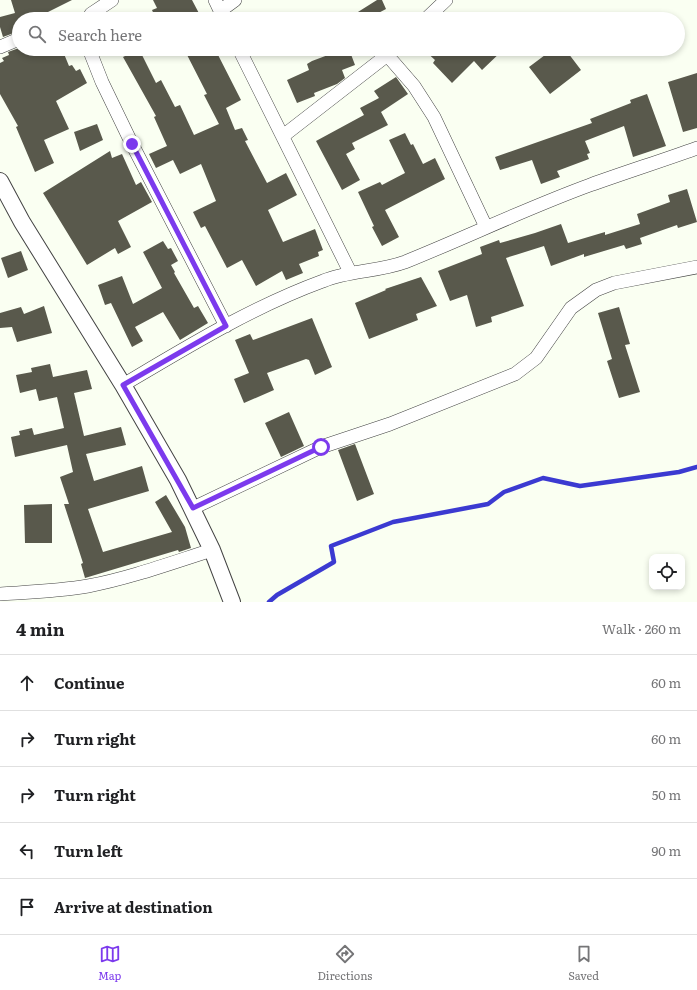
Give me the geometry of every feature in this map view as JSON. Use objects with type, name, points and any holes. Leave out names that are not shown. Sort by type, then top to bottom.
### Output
[{"type":"street","points":[[94,12],[112,0]]},
{"type":"street","points":[[219,10],[234,0]]},
{"type":"street","points":[[433,12],[446,0]]},
{"type":"street","points":[[0,47],[12,42]]},
{"type":"street","points":[[92,56],[102,82],[132,144],[226,326]]},
{"type":"street","points":[[243,56],[350,272]]},
{"type":"street","points":[[283,136],[387,56]]},
{"type":"street","points":[[393,56],[434,117],[486,227]]},
{"type":"street","points":[[123,385],[261,306],[324,280],[350,272],[377,270],[403,262],[590,185],[697,148]]},
{"type":"street","points":[[0,181],[22,222],[123,385],[193,508],[212,550],[232,602]]},
{"type":"street","points":[[193,508],[321,447],[390,424],[515,374],[536,358],[572,308],[596,290],[614,284],[697,267]]},
{"type":"street","points":[[0,594],[57,590],[89,585],[129,576],[212,550]]},
{"type":"building","points":[[11,0],[72,0],[48,12],[15,12]]},
{"type":"building","points":[[153,0],[192,0],[198,12],[153,12],[152,10],[157,8]]},
{"type":"building","points":[[377,0],[382,0],[386,9],[380,12],[358,12]]},
{"type":"building","points":[[12,14],[12,34],[3,37],[0,27],[0,17]]},
{"type":"building","points":[[12,51],[12,56],[65,56],[69,66],[72,65],[76,71],[80,69],[87,83],[56,101],[69,129],[44,140],[54,163],[35,172],[16,127],[18,126],[0,94],[0,63],[4,61],[2,58],[9,55],[8,52]]},
{"type":"building","points":[[142,56],[156,83],[161,80],[175,107],[180,105],[194,135],[219,124],[204,95],[207,94],[188,56],[219,56],[241,100],[226,108],[235,130],[242,128],[248,140],[245,141],[267,183],[286,173],[297,195],[268,210],[283,242],[315,229],[323,250],[318,252],[319,256],[299,264],[303,273],[286,280],[282,271],[256,286],[242,260],[227,268],[205,226],[201,228],[193,212],[216,201],[201,164],[180,174],[173,160],[156,168],[149,154],[167,146],[154,117],[156,116],[123,57]]},
{"type":"building","points":[[325,56],[352,56],[355,65],[342,70],[345,78],[337,84],[314,93],[315,96],[297,103],[287,80],[309,70],[307,64]]},
{"type":"building","points":[[431,56],[497,56],[482,70],[474,61],[452,83],[433,63],[435,60]]},
{"type":"building","points":[[544,56],[570,56],[581,70],[550,94],[529,67]]},
{"type":"building","points":[[697,73],[697,128],[683,132],[668,82]]},
{"type":"building","points":[[396,77],[408,94],[381,112],[388,125],[352,143],[355,149],[346,154],[360,180],[342,190],[316,141],[364,115],[360,108],[379,98],[374,91]]},
{"type":"building","points":[[647,94],[666,146],[633,157],[624,126],[585,141],[590,153],[587,154],[589,159],[557,171],[560,177],[541,184],[532,160],[500,170],[495,157],[592,123],[590,119],[631,103],[630,100]]},
{"type":"building","points":[[97,124],[103,140],[80,151],[74,132]]},
{"type":"building","points":[[405,133],[411,145],[413,144],[423,164],[435,158],[445,179],[385,210],[399,237],[382,246],[372,227],[374,226],[358,192],[380,182],[382,185],[405,173],[389,140]]},
{"type":"building","points":[[110,151],[112,158],[122,154],[136,185],[141,182],[152,202],[118,221],[131,247],[118,254],[115,248],[87,265],[43,193]]},
{"type":"building","points":[[687,189],[697,222],[678,228],[677,225],[640,238],[642,244],[626,249],[624,245],[584,257],[584,254],[551,266],[544,246],[506,258],[524,306],[491,317],[492,322],[476,327],[467,295],[450,301],[438,271],[482,254],[480,247],[499,240],[500,243],[561,224],[568,243],[605,232],[605,235],[640,224],[637,214],[670,202],[668,195]]},
{"type":"building","points":[[163,241],[168,249],[171,248],[178,261],[171,265],[175,272],[174,273],[194,308],[198,306],[208,323],[180,340],[163,312],[135,327],[143,341],[132,347],[111,303],[105,305],[98,285],[122,276],[133,304],[162,288],[143,252]]},
{"type":"building","points":[[21,251],[28,270],[8,278],[1,258]]},
{"type":"building","points":[[421,277],[437,306],[416,314],[418,320],[369,339],[355,303],[386,290],[385,289]]},
{"type":"building","points":[[44,306],[52,333],[17,342],[12,327],[0,328],[0,313],[21,307],[24,314]]},
{"type":"building","points":[[619,307],[630,344],[625,345],[640,392],[619,398],[607,361],[612,359],[598,313]]},
{"type":"building","points":[[312,318],[332,367],[315,375],[309,360],[306,359],[267,373],[274,390],[244,403],[234,379],[249,373],[235,340],[250,334],[253,340]]},
{"type":"building","points":[[50,364],[53,377],[87,370],[92,389],[74,393],[84,436],[121,427],[126,445],[86,454],[94,481],[142,466],[149,491],[88,509],[103,552],[172,532],[155,502],[166,495],[185,527],[191,548],[179,552],[178,550],[85,578],[81,564],[83,563],[64,504],[69,504],[60,477],[73,472],[67,445],[15,457],[11,437],[20,435],[19,431],[32,428],[34,435],[64,428],[57,397],[39,401],[36,389],[20,393],[16,375],[32,372],[31,368]]},
{"type":"building","points":[[289,412],[304,446],[281,457],[265,423]]},
{"type":"building","points":[[355,444],[374,494],[357,501],[338,450]]},
{"type":"building","points":[[52,504],[52,543],[25,543],[24,505]]},
{"type":"waterway","points":[[269,602],[277,595],[334,562],[331,546],[393,522],[488,504],[504,492],[543,478],[580,486],[679,472],[697,467]]},
{"type":"route","points":[[132,144],[226,326],[123,385],[193,508],[321,447]]}]
